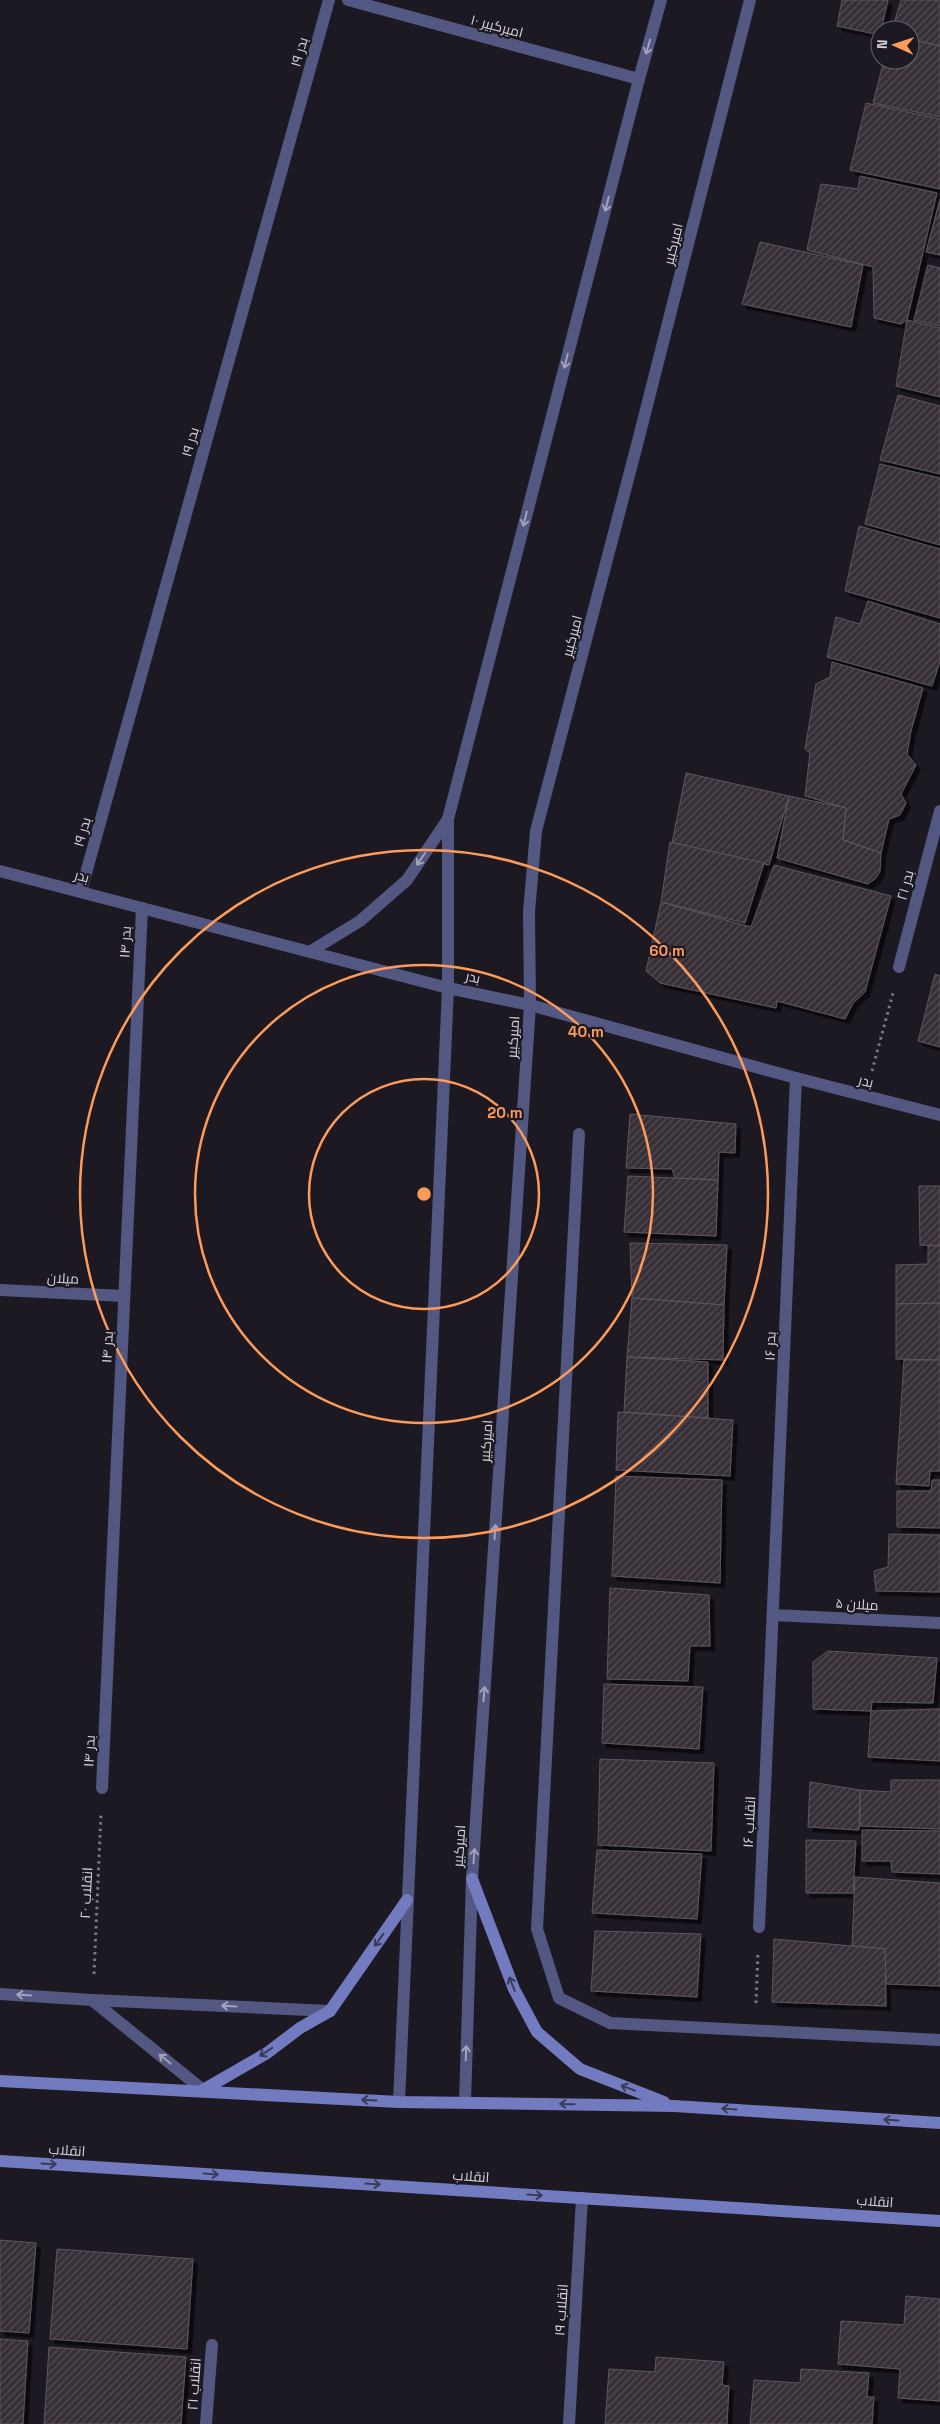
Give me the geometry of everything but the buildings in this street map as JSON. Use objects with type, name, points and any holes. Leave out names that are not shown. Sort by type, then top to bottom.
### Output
[{"type":"main road","points":[[472,1879],[514,1989],[536,2032],[580,2069],[674,2106]]},
{"type":"main road","points":[[203,2090],[267,2053],[300,2028],[330,2011],[407,1900]]},
{"type":"main road","points":[[0,2081],[203,2090],[399,2102],[674,2106],[940,2123]]},
{"type":"main road","name":"انقلاب","points":[[0,2161],[940,2221]]},
{"type":"street","name":"بدر ۱۹","points":[[81,892],[329,0]]},
{"type":"street","name":"امیرکبیر ۱۰","points":[[348,0],[639,79]]},
{"type":"street","points":[[399,2102],[448,988],[448,819],[661,0]]},
{"type":"street","name":"امیرکبیر","points":[[465,2102],[472,1879],[530,1005],[529,912],[536,831],[641,432],[750,0]]},
{"type":"street","name":"بدر ۲۱","points":[[900,967],[940,811]]},
{"type":"street","points":[[312,951],[360,921],[407,880],[448,819]]},
{"type":"street","name":"بدر","points":[[0,871],[448,988],[530,1005],[796,1078],[940,1115]]},
{"type":"street","name":"بدر ۱۴","points":[[102,1788],[142,908]]},
{"type":"street","name":"بدر ۱۶","points":[[773,1615],[796,1078]]},
{"type":"street","points":[[579,1134],[537,1930],[559,1998],[610,2023],[940,2040]]},
{"type":"street","name":"میلان","points":[[0,1290],[124,1296]]},
{"type":"street","name":"میلان ۵","points":[[773,1615],[940,1623]]},
{"type":"street","name":"انقلاب ۱۶","points":[[760,1927],[773,1615]]},
{"type":"street","points":[[0,1994],[330,2011]]},
{"type":"street","points":[[92,2000],[203,2090]]},
{"type":"street","name":"انقلاب ۱۹","points":[[569,2424],[582,2198]]},
{"type":"street","name":"انقلاب ۲۱","points":[[206,2424],[212,2345]]},
{"type":"path","points":[[866,1096],[900,967]]},
{"type":"path","name":"انقلاب ۲۰","points":[[92,2000],[102,1788]]},
{"type":"path","points":[[755,2030],[760,1927]]}]
